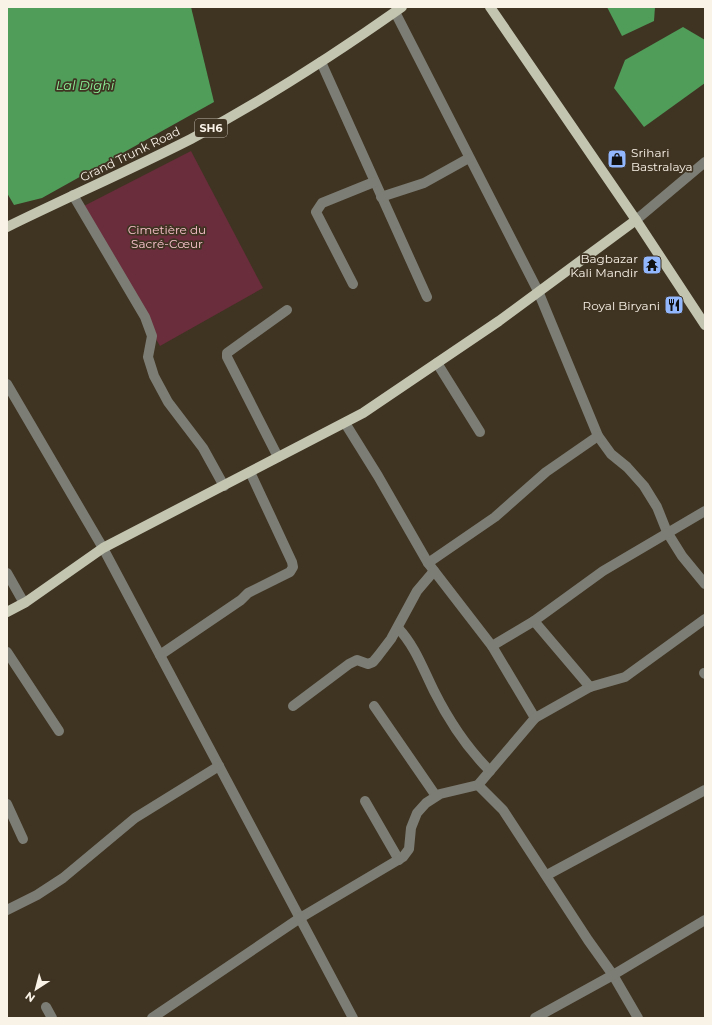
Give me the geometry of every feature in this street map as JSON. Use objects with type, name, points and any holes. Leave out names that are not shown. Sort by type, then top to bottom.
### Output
[{"type":"main road","points":[[490,7],[636,220],[705,325]]},
{"type":"main road","name":"Grand Trunk Road","points":[[7,227],[116,176],[192,138],[276,90],[321,62],[398,9]]},
{"type":"main road","points":[[7,612],[24,603],[103,548],[363,413],[499,321],[636,220]]},
{"type":"street","points":[[398,9],[469,158],[538,291],[598,436],[611,454],[627,467],[644,486],[657,507],[667,532],[682,556],[705,584]]},
{"type":"street","points":[[321,62],[427,297]]},
{"type":"street","points":[[381,196],[424,183],[469,158]]},
{"type":"street","points":[[636,220],[705,162]]},
{"type":"street","points":[[353,284],[316,212],[322,203],[374,182]]},
{"type":"street","points":[[73,195],[145,317],[152,336],[148,357],[154,376],[168,402],[202,448],[224,486]]},
{"type":"street","points":[[278,457],[227,357],[227,353],[287,310]]},
{"type":"street","points":[[437,363],[480,432]]},
{"type":"street","points":[[7,384],[103,548],[353,1018]]},
{"type":"street","points":[[345,423],[431,567],[492,646],[535,718]]},
{"type":"street","points":[[293,706],[349,664],[357,660],[368,664],[373,662],[398,628],[431,567],[495,517],[546,472],[598,436]]},
{"type":"street","points":[[160,655],[242,600],[248,593],[290,572],[293,567],[250,472]]},
{"type":"street","points":[[492,646],[534,621],[603,571],[705,511]]},
{"type":"street","points":[[7,573],[24,603]]},
{"type":"street","points":[[152,1018],[300,918],[399,860],[409,849],[411,828],[417,813],[426,803],[436,796],[478,785],[535,718],[590,687],[625,677],[705,620]]},
{"type":"street","points":[[534,621],[590,687]]},
{"type":"street","points":[[398,628],[409,640],[434,691],[462,740],[490,771]]},
{"type":"street","points":[[7,652],[59,731]]},
{"type":"street","points":[[374,706],[436,796]]},
{"type":"street","points":[[7,910],[37,895],[63,878],[135,818],[219,766]]},
{"type":"street","points":[[478,785],[503,810],[547,875],[588,940],[613,975],[638,1018]]},
{"type":"street","points":[[547,875],[705,790]]},
{"type":"street","points":[[365,801],[399,860]]},
{"type":"street","points":[[7,804],[23,839]]},
{"type":"street","points":[[535,1018],[613,975],[705,920]]},
{"type":"street","points":[[46,1006],[52,1018]]},
{"type":"green space","name":"Cimetière du Sacré-Cœur","points":[[191,151],[263,288],[160,346],[80,208]]},
{"type":"water","name":"Lal Dighi","points":[[7,7],[191,7],[214,102],[42,198],[14,205],[7,193]]},
{"type":"water","points":[[607,7],[655,7],[654,21],[622,36]]},
{"type":"water","points":[[683,27],[705,40],[705,83],[644,127],[614,88],[625,60]]},
{"type":"place","name":"Srihari Bastralaya","points":[[617,159]]},
{"type":"place","name":"Bagbazar Kali Mandir","points":[[652,265]]},
{"type":"place","name":"Royal Biryani","points":[[674,305]]}]
